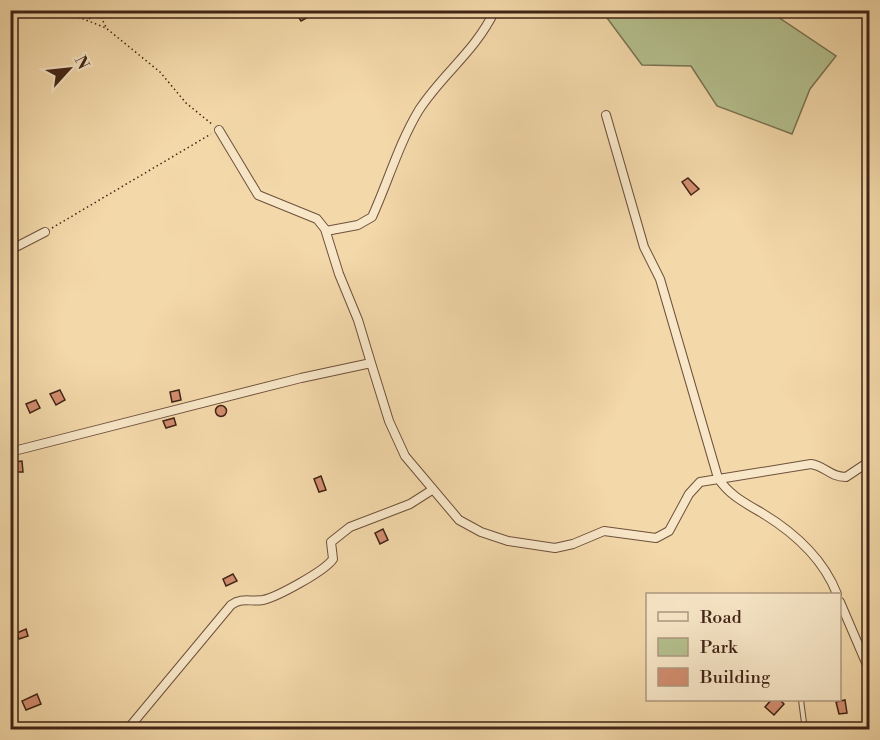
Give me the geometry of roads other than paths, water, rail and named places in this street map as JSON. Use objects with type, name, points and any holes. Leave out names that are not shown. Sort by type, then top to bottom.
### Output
[{"type":"street","points":[[326,231],[358,225],[372,217],[418,112],[437,85],[468,54],[495,10]]},
{"type":"street","points":[[606,114],[644,247],[660,279],[718,478],[740,500],[794,535],[825,568],[837,593]]},
{"type":"street","points":[[219,130],[258,195],[317,219],[326,231],[339,274],[358,320],[396,440],[405,456],[459,520],[481,532],[508,541],[555,548],[573,544],[604,531],[656,538],[663,536],[675,522],[694,486],[718,478],[811,464],[819,465],[830,476],[846,477],[870,461]]},
{"type":"street","points":[[10,250],[45,232]]},
{"type":"street","points":[[10,452],[301,378],[371,363]]},
{"type":"street","points":[[127,729],[231,605],[244,599],[264,600],[320,570],[333,560],[331,542],[340,532],[410,504],[432,490]]},
{"type":"street","points":[[841,604],[870,672]]},
{"type":"lane","points":[[801,701],[805,729]]}]
